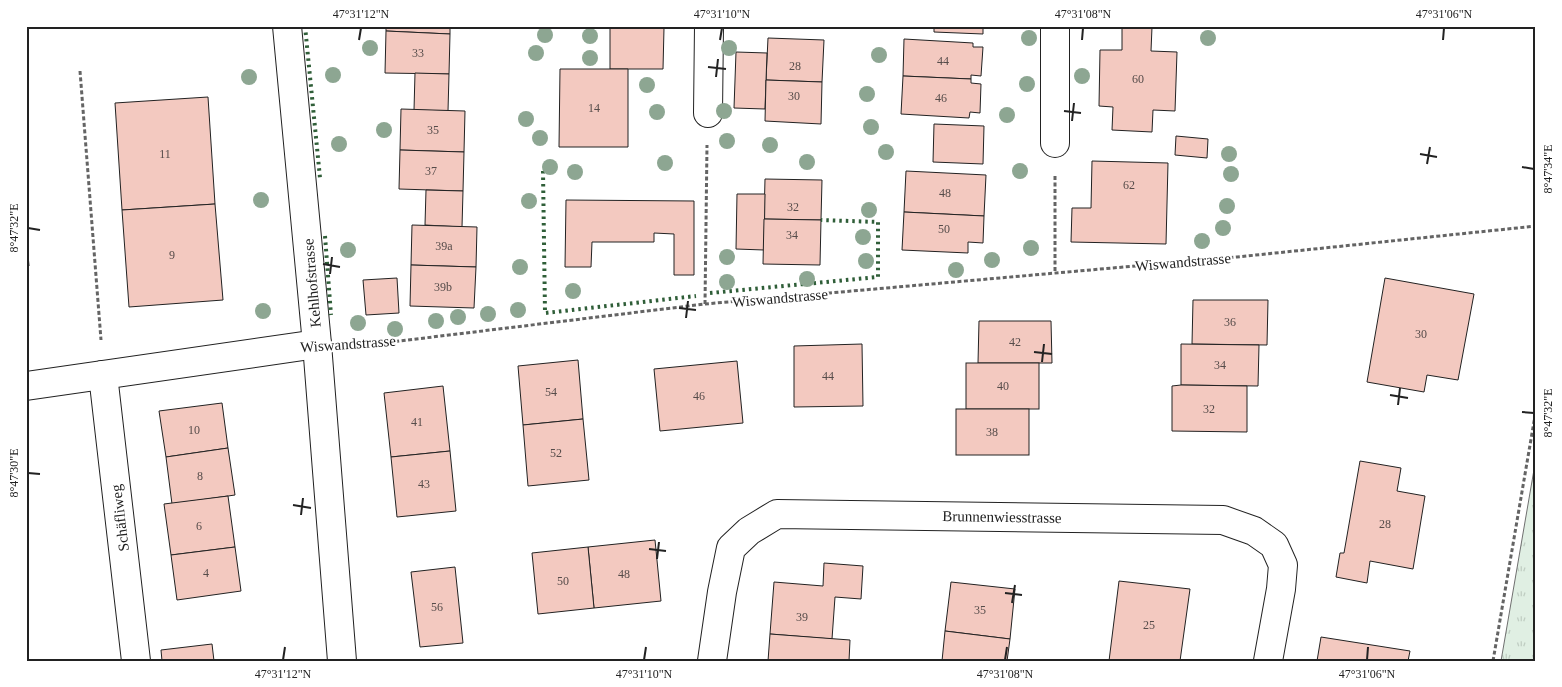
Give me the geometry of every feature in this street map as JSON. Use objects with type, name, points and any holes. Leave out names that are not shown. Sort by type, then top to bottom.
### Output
[{"type":"street","name":"Kehlhofstrasse","points":[[286,26],[317,344],[342,661]]},
{"type":"street","points":[[708,113],[709,26]]},
{"type":"street","points":[[1054,142],[1055,26]]},
{"type":"street","name":"Wiswandstrasse","points":[[26,386],[317,344]]},
{"type":"street","name":"Schäfliweg","points":[[103,375],[136,661]]},
{"type":"street","name":"Brunnenwiesstrasse","points":[[712,661],[722,592],[731,548],[749,531],[777,514],[1223,520],[1254,531],[1274,545],[1283,565],[1281,589],[1268,661]]},
{"type":"path","points":[[80,71],[103,375]]},
{"type":"path","points":[[705,304],[708,113]]},
{"type":"path","points":[[1054,142],[1055,272]]},
{"type":"path","name":"Wiswandstrasse","points":[[317,344],[345,348],[705,304],[1238,257],[1536,226]]},
{"type":"path","points":[[1493,661],[1536,410]]},
{"type":"green space","points":[[1536,458],[1536,661],[1501,661]]},
{"type":"building","points":[[386,26],[450,26],[450,34],[386,31]]},
{"type":"building","points":[[934,26],[983,26],[983,34],[934,32]]},
{"type":"building","points":[[1122,26],[1152,27],[1151,51],[1177,52],[1175,111],[1153,110],[1152,132],[1112,130],[1113,107],[1099,106],[1100,50],[1122,50]]},
{"type":"building","points":[[610,28],[664,28],[663,69],[610,69]]},
{"type":"building","points":[[386,31],[450,34],[449,74],[385,73]]},
{"type":"building","points":[[768,38],[824,40],[822,82],[766,80]]},
{"type":"building","points":[[904,39],[973,43],[973,47],[983,47],[981,76],[971,75],[971,79],[903,76]]},
{"type":"building","points":[[736,52],[767,53],[765,109],[734,108]]},
{"type":"building","points":[[560,69],[628,69],[628,147],[559,147]]},
{"type":"building","points":[[415,73],[449,74],[448,111],[414,110]]},
{"type":"building","points":[[903,76],[971,79],[971,83],[981,84],[980,113],[970,112],[969,118],[901,114]]},
{"type":"building","points":[[766,80],[822,82],[821,124],[765,121]]},
{"type":"building","points":[[208,97],[215,204],[122,210],[115,103]]},
{"type":"building","points":[[401,109],[465,111],[464,152],[400,150]]},
{"type":"building","points":[[934,124],[984,126],[983,164],[933,162]]},
{"type":"building","points":[[1176,136],[1208,139],[1207,158],[1175,155]]},
{"type":"building","points":[[400,150],[464,152],[463,191],[399,189]]},
{"type":"building","points":[[1092,161],[1168,163],[1166,244],[1071,242],[1072,208],[1091,208]]},
{"type":"building","points":[[906,171],[986,175],[984,216],[904,212]]},
{"type":"building","points":[[765,179],[822,180],[821,220],[764,219]]},
{"type":"building","points":[[426,190],[463,191],[462,227],[425,225]]},
{"type":"building","points":[[737,194],[765,194],[764,250],[736,249]]},
{"type":"building","points":[[566,200],[694,201],[694,275],[674,275],[674,234],[654,233],[654,242],[592,242],[591,267],[565,267]]},
{"type":"building","points":[[215,204],[223,300],[129,307],[122,210]]},
{"type":"building","points":[[904,212],[984,216],[983,243],[968,242],[968,253],[902,250]]},
{"type":"building","points":[[764,219],[821,220],[820,265],[763,264]]},
{"type":"building","points":[[412,225],[477,227],[476,267],[411,265]]},
{"type":"building","points":[[26,232],[29,266],[26,266]]},
{"type":"building","points":[[411,265],[476,267],[474,308],[410,306]]},
{"type":"building","points":[[397,278],[399,313],[366,315],[363,280]]},
{"type":"building","points":[[1385,278],[1474,294],[1458,380],[1427,375],[1424,392],[1367,382]]},
{"type":"building","points":[[1193,300],[1268,300],[1267,345],[1192,344]]},
{"type":"building","points":[[979,321],[1051,321],[1052,363],[978,363]]},
{"type":"building","points":[[862,344],[863,406],[794,407],[794,346]]},
{"type":"building","points":[[1181,344],[1259,345],[1258,386],[1181,385]]},
{"type":"building","points":[[578,360],[583,419],[523,425],[518,366]]},
{"type":"building","points":[[737,361],[743,423],[660,431],[654,369]]},
{"type":"building","points":[[966,363],[1039,363],[1039,409],[966,409]]},
{"type":"building","points":[[443,386],[450,451],[391,457],[384,393]]},
{"type":"building","points":[[1172,386],[1247,386],[1247,432],[1172,431]]},
{"type":"building","points":[[222,403],[228,448],[166,457],[159,411]]},
{"type":"building","points":[[956,409],[1029,409],[1029,455],[956,455]]},
{"type":"building","points":[[583,419],[589,480],[528,486],[523,425]]},
{"type":"building","points":[[228,448],[235,495],[172,504],[166,457]]},
{"type":"building","points":[[450,451],[456,511],[397,517],[391,457]]},
{"type":"building","points":[[1360,461],[1401,468],[1397,491],[1425,496],[1413,569],[1370,561],[1367,583],[1336,577],[1340,553],[1344,553]]},
{"type":"building","points":[[228,496],[235,547],[171,555],[164,504]]},
{"type":"building","points":[[655,540],[661,601],[594,608],[588,547]]},
{"type":"building","points":[[235,547],[241,591],[177,600],[171,555]]},
{"type":"building","points":[[588,547],[594,608],[538,614],[532,553]]},
{"type":"building","points":[[824,563],[863,566],[861,599],[835,597],[832,639],[770,634],[774,582],[823,586]]},
{"type":"building","points":[[455,567],[463,643],[420,647],[411,572]]},
{"type":"building","points":[[1119,581],[1190,589],[1180,661],[1109,661]]},
{"type":"building","points":[[951,582],[1015,589],[1010,639],[945,631]]},
{"type":"building","points":[[945,631],[1010,639],[1007,661],[942,661]]},
{"type":"building","points":[[770,634],[850,640],[849,661],[768,661]]},
{"type":"building","points":[[1321,637],[1410,651],[1408,661],[1317,661]]},
{"type":"building","points":[[212,644],[214,661],[162,661],[161,650]]},
{"type":"hedge","points":[[305,26],[320,178]]},
{"type":"hedge","points":[[543,171],[545,313],[696,296]]},
{"type":"hedge","points":[[710,293],[878,277],[878,222],[821,220]]},
{"type":"hedge","points":[[325,236],[331,315]]}]
